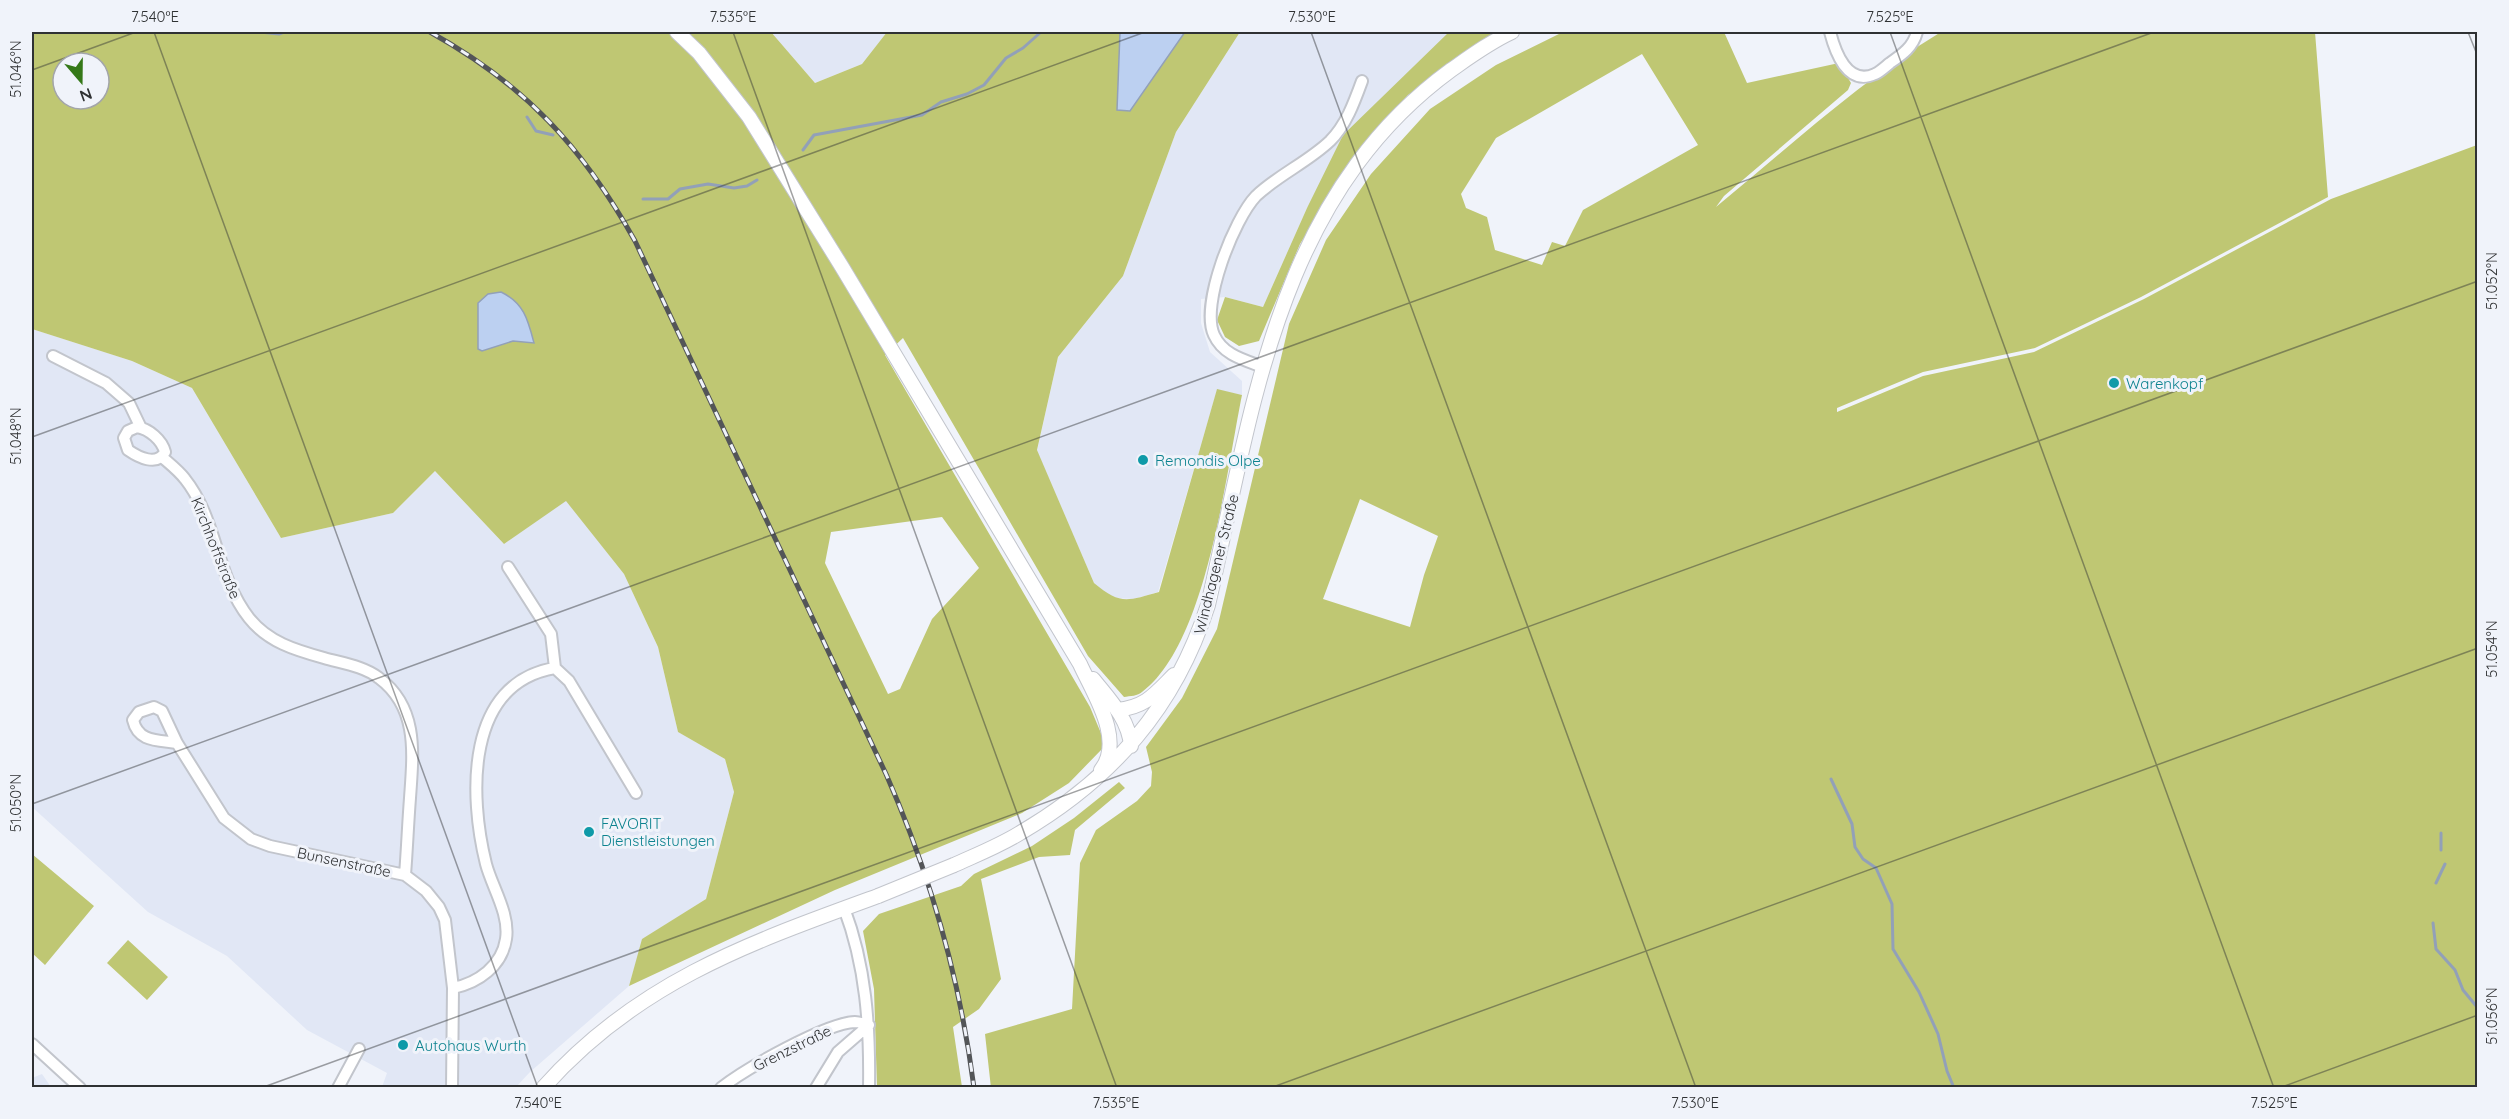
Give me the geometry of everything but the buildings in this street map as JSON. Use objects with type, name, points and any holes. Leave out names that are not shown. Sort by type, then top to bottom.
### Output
[{"type":"main road","points":[[543,1088],[562,1065],[605,1028],[665,987],[755,941],[878,896],[954,865],[1018,835],[1055,812],[1093,781],[1109,756],[1106,720],[1080,664],[842,267],[749,117],[699,53],[677,32]]},
{"type":"main road","name":"Windhagener Straße","points":[[1093,781],[1131,746],[1166,700],[1196,643],[1208,605],[1263,367],[1290,284],[1331,200],[1384,130],[1422,92],[1478,51],[1512,32]]},
{"type":"main road","points":[[1080,664],[1118,710],[1130,736],[1131,746]]},
{"type":"main road","points":[[1118,710],[1133,708],[1147,701],[1185,666]]},
{"type":"main road","points":[[1106,720],[1131,746]]},
{"type":"street","points":[[1830,32],[1835,52],[1850,72],[1862,76],[1873,75],[1908,51],[1917,32]]},
{"type":"street","points":[[1263,367],[1232,355],[1221,346],[1214,335],[1210,311],[1222,262],[1237,222],[1257,196],[1330,141],[1350,115],[1362,81]]},
{"type":"street","name":"Kirchhoffstraße","points":[[53,356],[106,383],[129,403],[141,428],[150,433],[164,448],[162,457],[185,478],[195,494],[231,593],[254,624],[272,639],[291,649],[362,669],[378,676],[391,689],[405,710],[411,727],[414,751],[405,875]]},
{"type":"street","points":[[141,428],[128,431],[124,438],[128,450],[151,460],[162,457]]},
{"type":"street","points":[[508,567],[551,634],[555,668],[569,681],[636,793]]},
{"type":"street","points":[[453,988],[465,986],[480,979],[500,957],[506,940],[506,924],[486,864],[479,827],[475,792],[480,743],[491,717],[508,692],[538,671],[555,668]]},
{"type":"street","name":"Bunsenstraße","points":[[177,743],[224,818],[251,839],[270,846],[405,875],[426,891],[445,920],[453,988],[452,1088]]},
{"type":"street","points":[[844,908],[862,975],[868,1025],[869,1088]]},
{"type":"street","name":"Grenzstraße","points":[[721,1088],[764,1060],[821,1032],[855,1022],[868,1025]]},
{"type":"street","points":[[816,1088],[838,1052],[868,1025]]},
{"type":"street","points":[[32,1044],[80,1088]]},
{"type":"street","points":[[338,1088],[359,1049]]},
{"type":"shaded area","points":[[771,32],[887,32],[862,64],[815,83]]},
{"type":"shaded area","name":"Remondis Olpe","points":[[1240,32],[1449,32],[1307,208],[1263,307],[1225,297],[1201,299],[1201,323],[1210,352],[1242,381],[1242,395],[1217,390],[1158,592],[1134,599],[1112,598],[1094,583],[1037,451],[1058,357],[1123,276],[1176,132]]},
{"type":"shaded area","points":[[32,329],[132,361],[192,388],[281,538],[393,513],[435,471],[504,544],[566,500],[624,574],[658,647],[678,732],[725,759],[734,792],[706,899],[643,939],[629,986],[530,1072],[516,1087],[382,1087],[387,1073],[307,1030],[227,956],[148,912],[32,807]]},
{"type":"shaded area","points":[[42,1074],[51,1087],[32,1087],[32,1078]]},
{"type":"green space","points":[[32,32],[771,32],[815,83],[862,64],[887,32],[1240,32],[1176,132],[1123,276],[1058,357],[1037,450],[1094,583],[1118,598],[1131,599],[1148,595],[1159,592],[1217,389],[1242,395],[1220,511],[1198,598],[1183,636],[1164,669],[1140,693],[1124,697],[1088,656],[903,338],[885,355],[1090,707],[1103,738],[1102,749],[1069,783],[1022,813],[835,890],[629,986],[642,939],[706,899],[734,792],[725,759],[678,732],[658,647],[624,574],[566,501],[504,544],[435,471],[393,513],[281,538],[192,388],[132,361],[32,329]],"holes":[[[942,517],[979,568],[932,619],[900,689],[888,694],[825,563],[831,532]]]},
{"type":"green space","points":[[1449,32],[1500,32],[1408,95],[1352,160],[1300,244],[1259,341],[1239,346],[1225,337],[1217,320],[1225,297],[1263,307],[1307,208],[1343,135]]},
{"type":"green space","points":[[1563,32],[1724,32],[1747,83],[1839,63],[1851,83],[1848,90],[1724,196],[1716,207],[1853,93],[1941,32],[2315,32],[2328,197],[2141,297],[2035,348],[1923,372],[1837,408],[1837,412],[1923,376],[2034,352],[2144,299],[2331,199],[2477,145],[2477,1087],[991,1088],[985,1034],[1072,1009],[1080,863],[1096,830],[1137,801],[1151,786],[1152,772],[1146,747],[1182,698],[1217,629],[1289,324],[1326,240],[1371,174],[1430,109],[1496,65]],"holes":[[[1642,54],[1698,145],[1583,210],[1565,246],[1552,242],[1542,265],[1495,250],[1487,217],[1466,208],[1461,194],[1496,138]],[[1360,499],[1438,536],[1424,575],[1410,627],[1323,599]]]},
{"type":"green space","points":[[1119,782],[1125,788],[1075,830],[1070,855],[1039,857],[981,879],[1001,979],[979,1009],[953,1027],[962,1087],[877,1087],[874,989],[863,931],[879,914],[961,886],[974,874],[1032,846],[1074,818]]},
{"type":"green space","points":[[32,854],[94,906],[45,965],[32,953]]},
{"type":"green space","points":[[128,940],[168,977],[147,1000],[107,963]]},
{"type":"water","points":[[1120,32],[1185,32],[1130,111],[1117,110]]},
{"type":"water","points":[[501,292],[515,301],[524,313],[534,343],[513,341],[482,351],[478,349],[478,303],[488,294]]},
{"type":"waterway","points":[[260,32],[279,34],[284,32]]},
{"type":"waterway","points":[[803,150],[814,135],[922,115],[941,102],[967,94],[984,85],[1006,58],[1023,48],[1041,32]]},
{"type":"waterway","points":[[527,117],[536,131],[553,135]]},
{"type":"waterway","points":[[643,199],[668,199],[680,189],[708,184],[734,188],[747,186],[757,180]]},
{"type":"waterway","points":[[1831,779],[1852,824],[1855,847],[1863,859],[1876,868],[1892,904],[1893,949],[1919,992],[1938,1034],[1947,1071],[1954,1088]]},
{"type":"waterway","points":[[2441,833],[2441,850]]},
{"type":"waterway","points":[[2436,883],[2445,864]]},
{"type":"waterway","points":[[2433,923],[2436,949],[2455,970],[2463,990],[2477,1007],[2478,1027]]},
{"type":"railway","points":[[430,32],[495,74],[523,96],[548,121],[594,176],[635,241],[902,812],[929,889],[952,967],[974,1088]]},
{"type":"place","name":"Warenkopf","points":[[2114,383]]},
{"type":"place","name":"Remondis Olpe","points":[[1143,460]]},
{"type":"place","name":"FAVORIT Dienstleistungen","points":[[589,832]]},
{"type":"place","name":"Autohaus Wurth","points":[[403,1045]]}]
